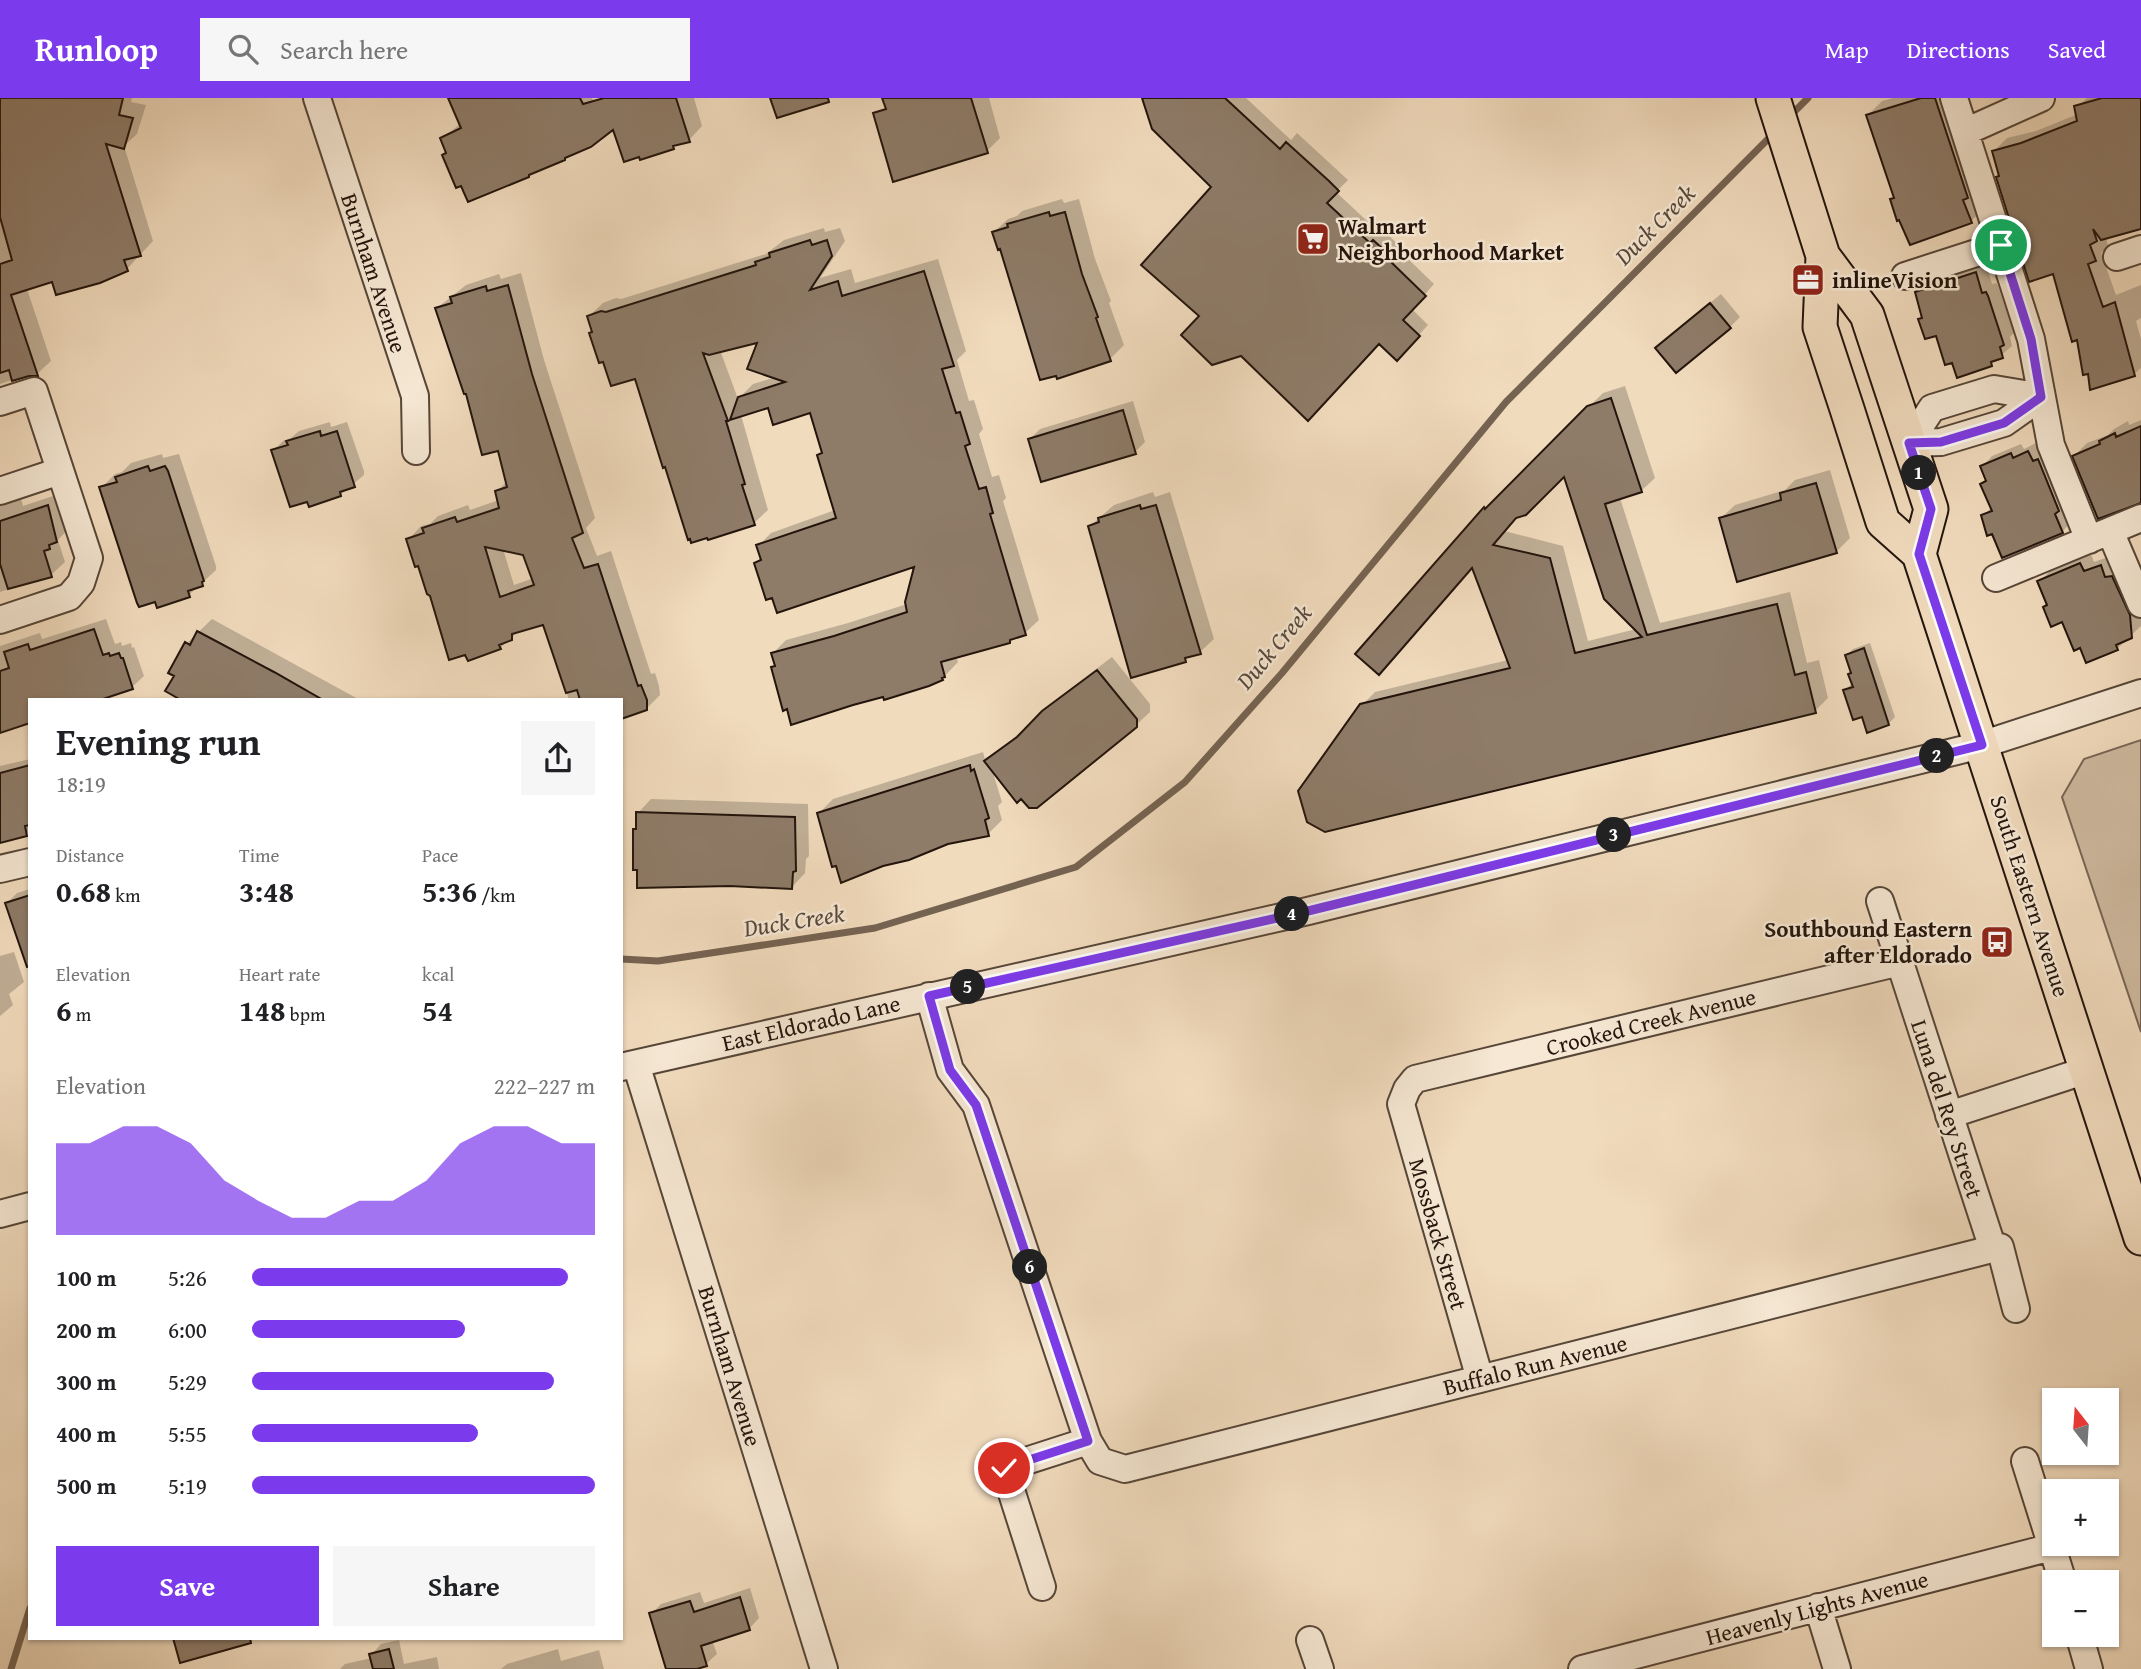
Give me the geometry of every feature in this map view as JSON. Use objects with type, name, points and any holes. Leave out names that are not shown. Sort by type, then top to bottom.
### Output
[{"type":"main road","points":[[1773,98],[1824,256],[1867,315],[1931,509],[1919,554],[1883,522],[1821,327],[1824,256]]},
{"type":"main road","points":[[1821,327],[1868,403],[1883,447],[1889,450],[1909,443]]},
{"type":"main road","name":"South Eastern Avenue","points":[[1919,554],[2141,1238]]},
{"type":"street","name":"Burnham Avenue","points":[[317,98],[415,396],[416,451]]},
{"type":"street","points":[[1954,98],[2031,339],[2050,445],[2099,535],[2141,604]]},
{"type":"street","points":[[1965,132],[2040,98]]},
{"type":"street","points":[[1905,276],[2001,245]]},
{"type":"street","points":[[1909,443],[1932,408],[1994,389],[2041,397]]},
{"type":"street","points":[[0,402],[34,391],[89,558],[81,583],[69,597],[0,620]]},
{"type":"street","points":[[1909,443],[1941,442],[2004,423],[2041,397]]},
{"type":"street","points":[[0,491],[60,471]]},
{"type":"street","points":[[1996,578],[2141,518]]},
{"type":"street","name":"East Eldorado Lane","points":[[629,1066],[1308,911],[1982,745],[2141,693]]},
{"type":"street","points":[[0,869],[28,862]]},
{"type":"street","name":"Luna del Rey Street","points":[[1880,901],[1993,1249],[2000,1247],[2016,1308]]},
{"type":"street","name":"Crooked Creek Avenue","points":[[1407,1089],[1415,1079],[1900,962]]},
{"type":"street","points":[[929,996],[950,1070],[976,1105],[1088,1441],[1004,1468],[1042,1587]]},
{"type":"street","name":"Burnham Avenue","points":[[629,1066],[824,1669]]},
{"type":"street","points":[[1949,1115],[2087,1070]]},
{"type":"street","name":"Mossback Street","points":[[1407,1089],[1401,1104],[1480,1379]]},
{"type":"street","points":[[0,1213],[28,1206]]},
{"type":"street","name":"Buffalo Run Avenue","points":[[1088,1441],[1100,1461],[1125,1469],[1993,1249]]},
{"type":"street","points":[[2025,1461],[2042,1515]]},
{"type":"street","name":"Heavenly Lights Avenue","points":[[1582,1669],[2042,1550]]},
{"type":"street","points":[[1818,1607],[1837,1669]]},
{"type":"street","points":[[1310,1640],[1320,1669]]},
{"type":"street","points":[[2083,1647],[2090,1669]]},
{"type":"shaded area","points":[[2141,740],[2141,1032],[2062,797],[2084,759]]},
{"type":"building","points":[[0,98],[123,98],[119,115],[133,118],[124,149],[106,144],[141,256],[124,260],[128,271],[100,283],[56,295],[52,282],[11,295],[38,376],[12,381],[9,370],[0,373],[0,264],[12,260],[0,217]]},
{"type":"building","points":[[448,98],[580,98],[583,104],[604,98],[676,98],[690,142],[640,160],[639,157],[624,162],[613,130],[591,147],[565,160],[468,202],[461,186],[456,188],[442,155],[446,153],[440,138],[461,128]]},
{"type":"building","points":[[770,98],[828,98],[829,102],[777,118]]},
{"type":"building","points":[[882,98],[971,98],[988,153],[893,182],[873,113],[886,109]]},
{"type":"building","points":[[1142,98],[1225,98],[1280,149],[1286,142],[1339,191],[1327,203],[1370,243],[1373,240],[1395,260],[1392,263],[1426,296],[1403,320],[1420,336],[1397,361],[1379,344],[1308,421],[1241,356],[1212,365],[1181,335],[1199,316],[1141,265],[1211,187],[1152,129]]},
{"type":"building","points":[[1921,98],[1935,98],[1968,198],[1963,200],[1972,223],[1910,245],[1899,220],[1897,221],[1890,199],[1894,198],[1866,115]]},
{"type":"building","points":[[2102,98],[2141,98],[2141,229],[2101,240],[2093,229],[2097,241],[2090,245],[2096,261],[2088,264],[2103,307],[2115,302],[2135,376],[2090,390],[2088,374],[2083,375],[2077,340],[2072,342],[2053,274],[2029,282],[1996,177],[1999,176],[1992,151],[2021,143],[2077,121],[2074,106]]},
{"type":"building","points":[[1049,212],[1050,216],[1065,212],[1111,361],[1057,379],[1056,376],[1040,380],[1000,249],[998,250],[992,232],[1008,227],[1007,224]]},
{"type":"building","points":[[810,240],[812,245],[827,240],[832,256],[810,290],[838,281],[842,296],[924,271],[954,366],[942,369],[956,413],[960,412],[970,444],[965,446],[979,489],[986,487],[993,513],[990,514],[1026,635],[1010,640],[1010,643],[941,662],[945,677],[929,686],[884,700],[883,697],[853,705],[791,725],[787,709],[783,711],[771,667],[775,666],[771,653],[907,612],[905,602],[914,567],[777,613],[772,598],[766,600],[754,563],[761,560],[756,545],[836,518],[817,455],[822,453],[810,413],[773,425],[768,408],[730,420],[738,397],[785,382],[747,369],[757,343],[709,355],[703,353],[728,421],[745,484],[742,485],[755,525],[691,543],[665,467],[663,468],[635,379],[611,386],[603,362],[599,363],[589,333],[592,332],[587,316],[756,265],[755,262],[770,257],[769,253]]},
{"type":"building","points":[[1976,272],[1982,293],[1986,292],[1988,296],[2004,345],[2000,347],[2003,358],[1991,362],[1992,366],[1957,378],[1952,363],[1945,365],[1936,336],[1925,339],[1918,319],[1922,318],[1915,292]]},
{"type":"building","points":[[508,285],[532,374],[583,533],[572,538],[584,568],[598,564],[638,686],[641,685],[647,700],[647,710],[623,718],[623,698],[579,698],[577,690],[566,693],[543,625],[512,634],[512,640],[499,645],[501,649],[468,661],[465,655],[449,660],[430,596],[418,566],[415,567],[406,539],[424,533],[422,528],[455,517],[457,522],[499,508],[495,491],[507,487],[498,451],[482,455],[466,394],[435,308],[452,303],[450,297],[486,286],[487,291]],"holes":[[[485,547],[523,555],[534,585],[500,597]]]},
{"type":"building","points":[[1710,303],[1731,328],[1676,373],[1655,348]]},
{"type":"building","points":[[1611,398],[1642,492],[1605,504],[1647,635],[1777,604],[1795,675],[1806,672],[1816,713],[1325,832],[1307,822],[1298,791],[1360,704],[1510,668],[1472,568],[1379,675],[1355,654],[1484,507],[1485,509],[1587,406]],"holes":[[[1564,477],[1604,599],[1642,637],[1575,653],[1550,558],[1493,545],[1516,518],[1526,515]]]},
{"type":"building","points":[[1123,410],[1136,454],[1041,482],[1028,439]]},
{"type":"building","points":[[2141,426],[2141,503],[2098,519],[2072,456],[2100,444],[2099,441],[2115,433],[2116,437]]},
{"type":"building","points":[[320,431],[321,436],[337,431],[355,487],[340,492],[341,496],[309,507],[307,502],[290,507],[271,450],[288,445],[286,441]]},
{"type":"building","points":[[2028,451],[2033,461],[2038,459],[2059,511],[2055,514],[2063,533],[2002,558],[1992,534],[1987,536],[1981,515],[1992,511],[1980,484],[1986,481],[1980,466],[2011,453],[2013,458]]},
{"type":"building","points":[[148,466],[150,471],[165,466],[168,471],[204,581],[203,586],[188,591],[190,597],[157,608],[155,602],[139,607],[137,603],[99,487],[117,482],[115,477]]},
{"type":"building","points":[[1816,483],[1837,553],[1737,582],[1719,518],[1781,500],[1780,493]]},
{"type":"building","points":[[48,505],[57,542],[44,551],[52,577],[8,589],[0,564],[0,521]]},
{"type":"building","points":[[1140,505],[1141,509],[1156,505],[1201,654],[1185,658],[1186,662],[1131,678],[1088,526],[1099,522],[1098,518]]},
{"type":"building","points":[[2080,563],[2084,571],[2101,565],[2105,577],[2112,576],[2130,615],[2132,638],[2116,645],[2118,650],[2086,663],[2080,648],[2074,651],[2062,622],[2051,627],[2043,607],[2047,605],[2037,581]]},
{"type":"building","points":[[94,629],[103,655],[119,653],[123,658],[133,689],[106,698],[28,698],[28,724],[0,733],[0,671],[9,668],[4,652],[28,644],[30,650]]},
{"type":"building","points":[[197,631],[320,698],[177,698],[165,691],[174,676],[168,673],[185,642],[190,645]]},
{"type":"building","points":[[1864,648],[1889,725],[1867,733],[1862,717],[1853,720],[1843,690],[1853,687],[1845,655]]},
{"type":"building","points":[[1097,670],[1137,719],[1137,727],[1037,808],[1029,808],[1021,799],[1017,803],[984,761],[1017,737],[1042,711]]},
{"type":"building","points":[[970,765],[971,771],[974,769],[989,818],[985,820],[989,836],[948,844],[841,883],[836,866],[832,867],[817,813]]},
{"type":"building","points":[[28,766],[28,825],[25,826],[27,836],[0,843],[0,773]]},
{"type":"building","points":[[636,812],[795,817],[796,871],[793,872],[792,889],[730,886],[637,888],[637,870],[633,870],[633,829],[636,829]]},
{"type":"building","points":[[28,896],[28,967],[27,967],[5,903]]},
{"type":"building","points":[[740,1597],[750,1630],[701,1646],[707,1666],[697,1669],[666,1669],[649,1613],[690,1601],[694,1612]]},
{"type":"building","points":[[174,1640],[250,1640],[251,1643],[180,1663]]},
{"type":"building","points":[[389,1649],[394,1669],[373,1669],[369,1654]]},
{"type":"waterway","name":"Duck Creek","points":[[1788,118],[1808,98]]},
{"type":"waterway","name":"Duck Creek","points":[[623,959],[658,961],[875,928],[1076,867],[1185,782],[1282,673],[1506,402],[1775,132]]},
{"type":"waterway","name":"Duck Creek","points":[[11,1669],[28,1614]]},
{"type":"place","name":"Walmart Neighborhood Market","points":[[1313,239]]},
{"type":"place","name":"inlineVision","points":[[1808,280]]},
{"type":"place","name":"Southbound Eastern after Eldorado","points":[[1997,942]]},
{"type":"route","points":[[1004,1468],[1088,1441],[976,1105],[950,1070],[929,996],[1308,911],[1982,745],[1919,554],[1931,509],[1909,443],[1941,442],[2004,423],[2041,397],[2031,339],[2001,245]]}]
